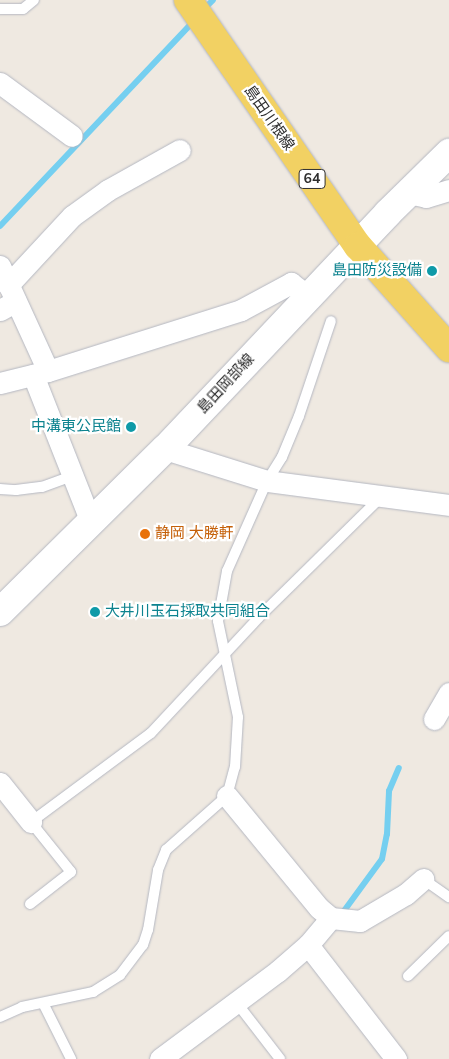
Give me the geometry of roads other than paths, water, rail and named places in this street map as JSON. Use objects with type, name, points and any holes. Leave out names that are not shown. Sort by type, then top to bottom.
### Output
[{"type":"main road","name":"島田川根線","points":[[188,0],[358,246],[449,348]]},
{"type":"main road","name":"島田岡部線","points":[[0,612],[165,449],[449,153]]},
{"type":"street","points":[[0,83],[72,136]]},
{"type":"street","points":[[91,522],[72,476],[40,373],[6,290],[72,216],[108,190],[180,150]]},
{"type":"street","points":[[409,193],[426,197],[449,190]]},
{"type":"street","points":[[0,383],[40,373],[241,310],[291,283],[309,297]]},
{"type":"street","points":[[165,449],[268,481],[449,505]]},
{"type":"street","points":[[434,720],[449,693]]},
{"type":"street","points":[[0,783],[31,822]]},
{"type":"street","points":[[227,796],[320,908],[331,918],[360,921],[406,894],[423,879]]},
{"type":"street","points":[[166,1057],[308,944],[331,918]]},
{"type":"street","points":[[308,944],[396,1059]]},
{"type":"lane","points":[[0,10],[23,8],[34,0]]},
{"type":"lane","points":[[0,1017],[22,1007],[93,992],[120,975],[143,944],[148,930],[158,870],[166,850],[227,796],[234,767],[238,717],[218,621],[227,571],[300,416],[331,321]]},
{"type":"lane","points":[[0,489],[16,490],[42,487],[72,476]]},
{"type":"lane","points":[[30,904],[71,872],[31,822],[151,733],[225,655],[258,617],[381,496]]},
{"type":"lane","points":[[423,879],[449,897]]},
{"type":"lane","points":[[408,976],[449,936]]},
{"type":"lane","points":[[236,1002],[280,1059]]},
{"type":"lane","points":[[43,1003],[71,1059]]},
{"type":"waterway","points":[[203,10],[213,0]]},
{"type":"waterway","points":[[0,226],[195,20]]},
{"type":"waterway","points":[[341,915],[382,859],[387,834],[389,791],[399,768]]},
{"type":"place","name":"島田防災設備","points":[[432,271]]},
{"type":"place","name":"中溝東公民館","points":[[131,427]]},
{"type":"place","name":"静岡 大勝軒","points":[[145,534]]},
{"type":"place","name":"大井川玉石採取共同組合","points":[[95,612]]}]
